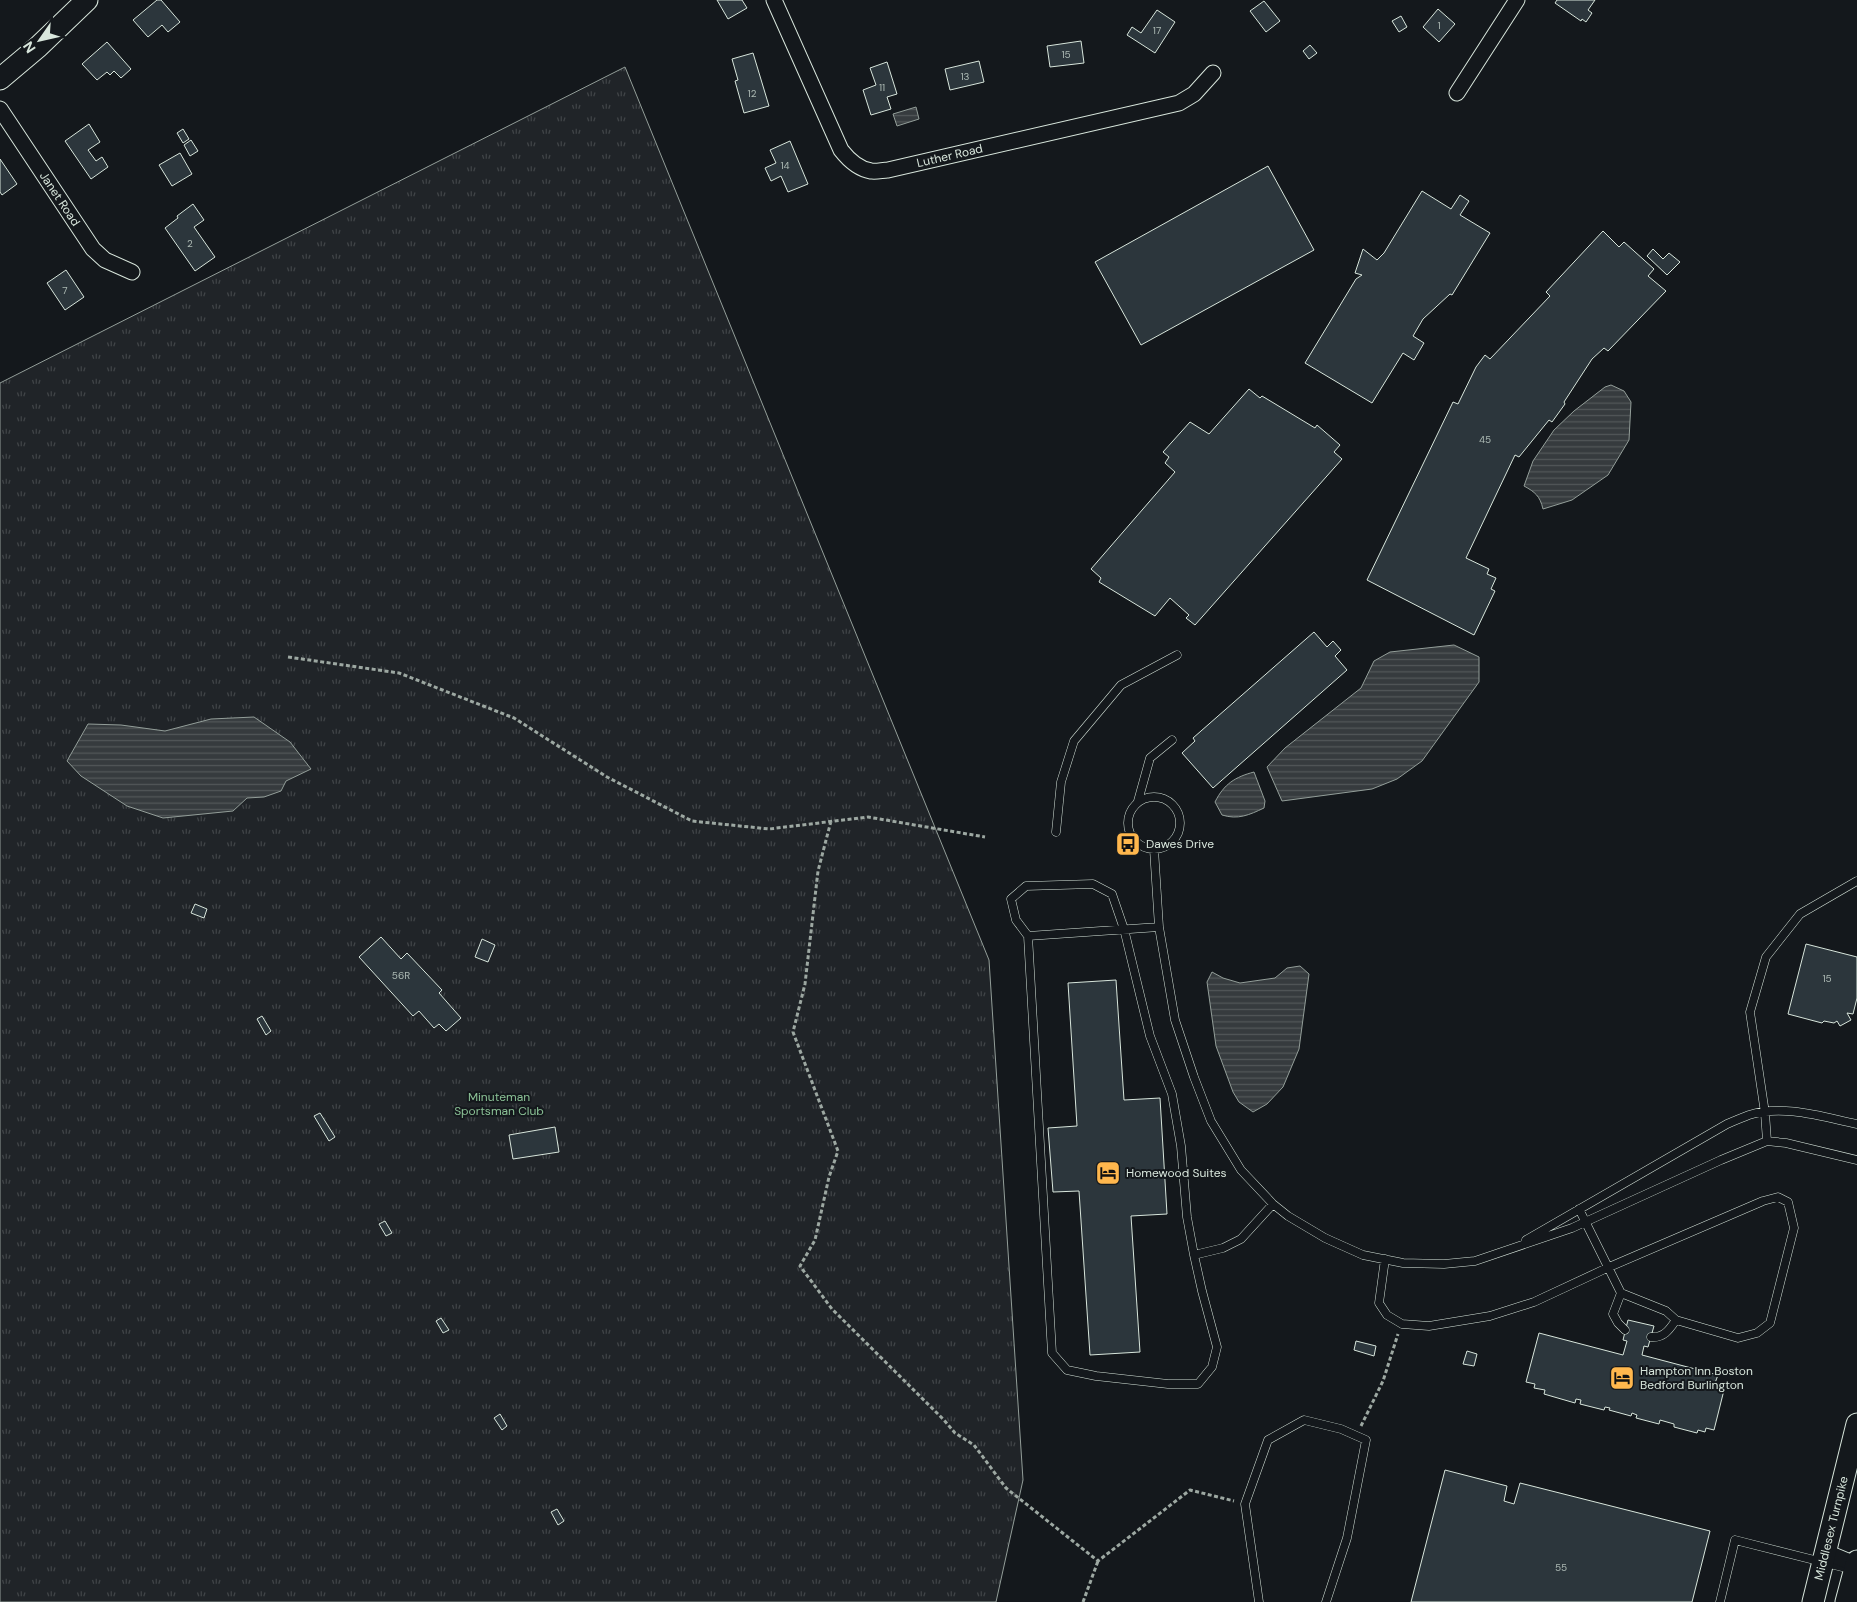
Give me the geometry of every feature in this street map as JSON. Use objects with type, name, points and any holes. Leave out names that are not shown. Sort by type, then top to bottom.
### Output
[{"type":"main road","points":[[0,79],[38,47],[87,0]]},
{"type":"main road","name":"Middlesex Turnpike","points":[[1813,1602],[1857,1424]]},
{"type":"main road","points":[[1846,1602],[1856,1565]]},
{"type":"street","name":"Luther Road","points":[[774,0],[841,150],[857,165],[871,171],[888,170],[1179,104],[1194,94],[1213,73]]},
{"type":"street","points":[[1457,93],[1517,0]]},
{"type":"street","name":"Janet Road","points":[[0,109],[93,249],[105,260],[132,272]]},
{"type":"street","points":[[1824,1557],[1856,1565]]},
{"type":"lane","points":[[1056,832],[1061,782],[1074,741],[1121,686],[1177,655]]},
{"type":"lane","points":[[1138,802],[1150,758],[1172,740]]},
{"type":"lane","points":[[1153,796],[1161,797],[1172,803],[1179,814],[1180,827],[1176,838],[1166,846],[1154,849],[1142,846],[1133,838],[1128,827],[1131,809],[1138,802],[1153,796]]},
{"type":"lane","points":[[1154,849],[1159,927],[1175,1020],[1194,1078],[1211,1121],[1241,1170],[1273,1204],[1288,1216],[1325,1238],[1363,1255],[1403,1263],[1444,1264],[1475,1261],[1572,1228],[1721,1160],[1767,1142],[1786,1143],[1857,1160]]},
{"type":"lane","points":[[1767,1142],[1765,1112],[1750,1012],[1766,957],[1800,914],[1857,881]]},
{"type":"lane","points":[[1093,884],[1112,894],[1124,929],[1150,1036],[1172,1094],[1181,1146],[1187,1216],[1194,1255],[1202,1292],[1218,1346],[1212,1367],[1198,1384],[1168,1384],[1096,1376],[1067,1370],[1052,1353],[1028,936],[1016,920],[1011,899],[1026,886],[1093,884]]},
{"type":"lane","points":[[1028,936],[1159,927]]},
{"type":"lane","points":[[1511,1248],[1727,1124],[1750,1115],[1765,1112],[1792,1112],[1857,1124]]},
{"type":"lane","points":[[1385,1259],[1379,1303],[1387,1315],[1402,1324],[1429,1326],[1490,1316],[1534,1302],[1607,1268],[1763,1201],[1778,1197],[1788,1202],[1794,1228],[1770,1323],[1757,1333],[1738,1338],[1676,1320],[1666,1311],[1621,1293],[1607,1268],[1578,1209]]},
{"type":"lane","points":[[1194,1255],[1222,1248],[1241,1239],[1273,1204]]},
{"type":"lane","points":[[1621,1293],[1613,1314],[1625,1330]]},
{"type":"lane","points":[[1651,1337],[1657,1338],[1664,1335],[1676,1320]]},
{"type":"lane","points":[[1259,1602],[1245,1504],[1268,1440],[1304,1420],[1341,1429],[1366,1440],[1346,1538],[1326,1602]]},
{"type":"lane","points":[[1720,1602],[1735,1540],[1824,1557]]},
{"type":"path","points":[[288,657],[399,673],[514,718],[607,777],[692,821],[769,829],[868,817],[984,837]]},
{"type":"path","points":[[832,821],[818,871],[805,984],[793,1032],[838,1151],[829,1177],[815,1240],[800,1266],[832,1309],[955,1433],[974,1445],[1006,1488],[1098,1561]]},
{"type":"path","points":[[1356,1436],[1383,1381],[1402,1324]]},
{"type":"path","points":[[1083,1602],[1098,1561],[1190,1490],[1245,1504]]},
{"type":"green space","name":"Minuteman Sportsman Club","points":[[625,67],[989,960],[1023,1480],[996,1602],[0,1602],[0,383]]},
{"type":"shaded area","points":[[916,107],[919,119],[897,126],[893,114]]},
{"type":"shaded area","points":[[1611,385],[1624,391],[1631,402],[1629,440],[1608,475],[1572,500],[1543,509],[1536,495],[1524,486],[1533,461],[1554,430],[1574,411],[1605,387]]},
{"type":"shaded area","points":[[1454,645],[1479,657],[1479,682],[1422,761],[1397,779],[1372,789],[1282,801],[1267,767],[1285,748],[1361,688],[1374,661],[1390,652]]},
{"type":"shaded area","points":[[254,717],[290,742],[311,769],[286,781],[281,791],[264,797],[247,798],[233,811],[163,818],[127,806],[81,776],[67,761],[88,724],[121,725],[165,731],[211,719]]},
{"type":"shaded area","points":[[1254,772],[1265,801],[1264,808],[1243,816],[1222,815],[1215,802],[1222,790],[1241,776]]},
{"type":"shaded area","points":[[1300,966],[1309,974],[1299,1049],[1283,1087],[1267,1104],[1253,1112],[1239,1102],[1233,1092],[1216,1046],[1207,982],[1212,972],[1223,978],[1240,983],[1275,978],[1287,968]]},
{"type":"building","points":[[157,0],[161,0],[180,22],[168,32],[162,25],[148,37],[133,20]]},
{"type":"building","points":[[717,0],[742,0],[747,8],[728,19]]},
{"type":"building","points":[[1557,0],[1595,0],[1588,10],[1592,13],[1586,22],[1582,19],[1581,21],[1555,3]]},
{"type":"building","points":[[1264,1],[1280,21],[1266,32],[1250,11]]},
{"type":"building","points":[[1438,9],[1455,24],[1439,42],[1423,27]]},
{"type":"building","points":[[1157,10],[1175,22],[1155,53],[1127,35],[1132,27],[1141,33]]},
{"type":"building","points":[[1401,16],[1407,27],[1399,32],[1392,21]]},
{"type":"building","points":[[1081,41],[1084,63],[1050,67],[1047,46]]},
{"type":"building","points":[[107,42],[131,69],[121,78],[114,71],[110,75],[107,72],[97,80],[82,64]]},
{"type":"building","points":[[1310,45],[1317,53],[1309,59],[1303,51]]},
{"type":"building","points":[[753,53],[769,106],[744,113],[735,81],[738,80],[732,59]]},
{"type":"building","points":[[979,61],[984,82],[950,90],[945,69]]},
{"type":"building","points":[[887,62],[897,94],[887,97],[891,109],[871,115],[863,90],[876,85],[870,68]]},
{"type":"building","points":[[89,124],[100,142],[88,150],[96,161],[102,157],[108,167],[91,179],[65,141]]},
{"type":"building","points":[[183,129],[189,139],[183,143],[177,133]]},
{"type":"building","points":[[191,140],[198,151],[190,156],[184,145]]},
{"type":"building","points":[[790,141],[808,184],[788,192],[781,176],[771,181],[765,168],[776,163],[770,150]]},
{"type":"building","points":[[180,153],[192,174],[172,186],[159,165]]},
{"type":"building","points":[[0,159],[17,184],[2,195],[0,192]]},
{"type":"building","points":[[1268,166],[1314,250],[1141,345],[1095,262]]},
{"type":"building","points":[[1422,191],[1451,209],[1460,195],[1469,201],[1460,215],[1490,233],[1452,295],[1450,294],[1423,319],[1413,336],[1424,343],[1414,360],[1403,353],[1372,403],[1305,363],[1356,279],[1362,275],[1355,273],[1363,249],[1377,260],[1384,253]]},
{"type":"building","points":[[193,204],[204,220],[194,227],[215,257],[195,271],[165,228]]},
{"type":"building","points":[[1603,231],[1619,247],[1624,242],[1654,269],[1648,276],[1666,291],[1608,351],[1604,348],[1592,359],[1552,422],[1549,420],[1519,457],[1515,455],[1466,558],[1489,569],[1487,574],[1496,578],[1491,589],[1495,591],[1474,635],[1367,580],[1453,402],[1458,404],[1476,367],[1485,355],[1490,359],[1550,296],[1546,292]]},
{"type":"building","points":[[1653,249],[1663,259],[1669,253],[1680,262],[1667,275],[1647,256]]},
{"type":"building","points":[[66,270],[84,297],[65,310],[47,283]]},
{"type":"building","points":[[1249,389],[1260,398],[1262,396],[1315,428],[1317,425],[1340,445],[1334,452],[1342,459],[1195,625],[1186,618],[1189,615],[1170,598],[1155,616],[1099,582],[1101,578],[1091,569],[1175,472],[1165,463],[1169,457],[1163,452],[1190,422],[1209,434]]},
{"type":"building","points":[[1314,632],[1327,647],[1333,641],[1341,650],[1335,656],[1347,670],[1213,788],[1182,753],[1195,741],[1193,738]]},
{"type":"building","points":[[195,904],[207,909],[204,918],[191,913]]},
{"type":"building","points":[[381,937],[401,959],[407,953],[442,990],[439,993],[461,1018],[446,1031],[439,1024],[434,1028],[419,1011],[413,1016],[359,957]]},
{"type":"building","points":[[482,939],[495,945],[488,962],[475,957]]},
{"type":"building","points":[[1806,944],[1857,957],[1857,998],[1853,1014],[1847,1013],[1851,1020],[1840,1026],[1837,1021],[1834,1023],[1824,1021],[1822,1023],[1788,1014]]},
{"type":"building","name":"Homewood Suites","points":[[1116,980],[1124,1100],[1160,1098],[1167,1214],[1131,1216],[1140,1352],[1090,1355],[1079,1191],[1053,1192],[1048,1128],[1077,1126],[1068,983]]},
{"type":"building","points":[[262,1016],[271,1031],[266,1035],[257,1019]]},
{"type":"building","points":[[320,1113],[335,1137],[329,1141],[314,1116]]},
{"type":"building","points":[[555,1127],[559,1152],[513,1159],[509,1135]]},
{"type":"building","points":[[385,1221],[392,1233],[386,1236],[379,1224]]},
{"type":"building","points":[[441,1318],[449,1330],[443,1333],[436,1321]]},
{"type":"building","name":"Hampton Inn Boston Bedford Burlington","points":[[1628,1320],[1654,1326],[1648,1347],[1644,1346],[1642,1355],[1718,1375],[1715,1383],[1725,1386],[1714,1430],[1706,1428],[1705,1432],[1698,1430],[1697,1433],[1674,1427],[1674,1424],[1660,1420],[1659,1424],[1636,1418],[1637,1415],[1632,1413],[1631,1416],[1609,1410],[1610,1408],[1605,1407],[1604,1410],[1580,1404],[1581,1400],[1576,1399],[1575,1403],[1544,1394],[1545,1390],[1534,1388],[1535,1384],[1526,1382],[1539,1333],[1623,1355],[1627,1341],[1623,1340]]},
{"type":"building","points":[[1356,1341],[1376,1346],[1374,1356],[1354,1350]]},
{"type":"building","points":[[1467,1351],[1477,1354],[1474,1366],[1463,1364]]},
{"type":"building","points":[[500,1414],[507,1426],[502,1430],[494,1418]]},
{"type":"building","points":[[1445,1470],[1507,1486],[1504,1501],[1514,1504],[1520,1483],[1710,1531],[1692,1602],[1411,1602]]},
{"type":"building","points":[[557,1509],[564,1521],[558,1525],[551,1512]]},
{"type":"place","name":"Dawes Drive","points":[[1128,844]]},
{"type":"place","name":"Homewood Suites","points":[[1108,1173]]},
{"type":"place","name":"Hampton Inn Boston Bedford Burlington","points":[[1622,1378]]}]
